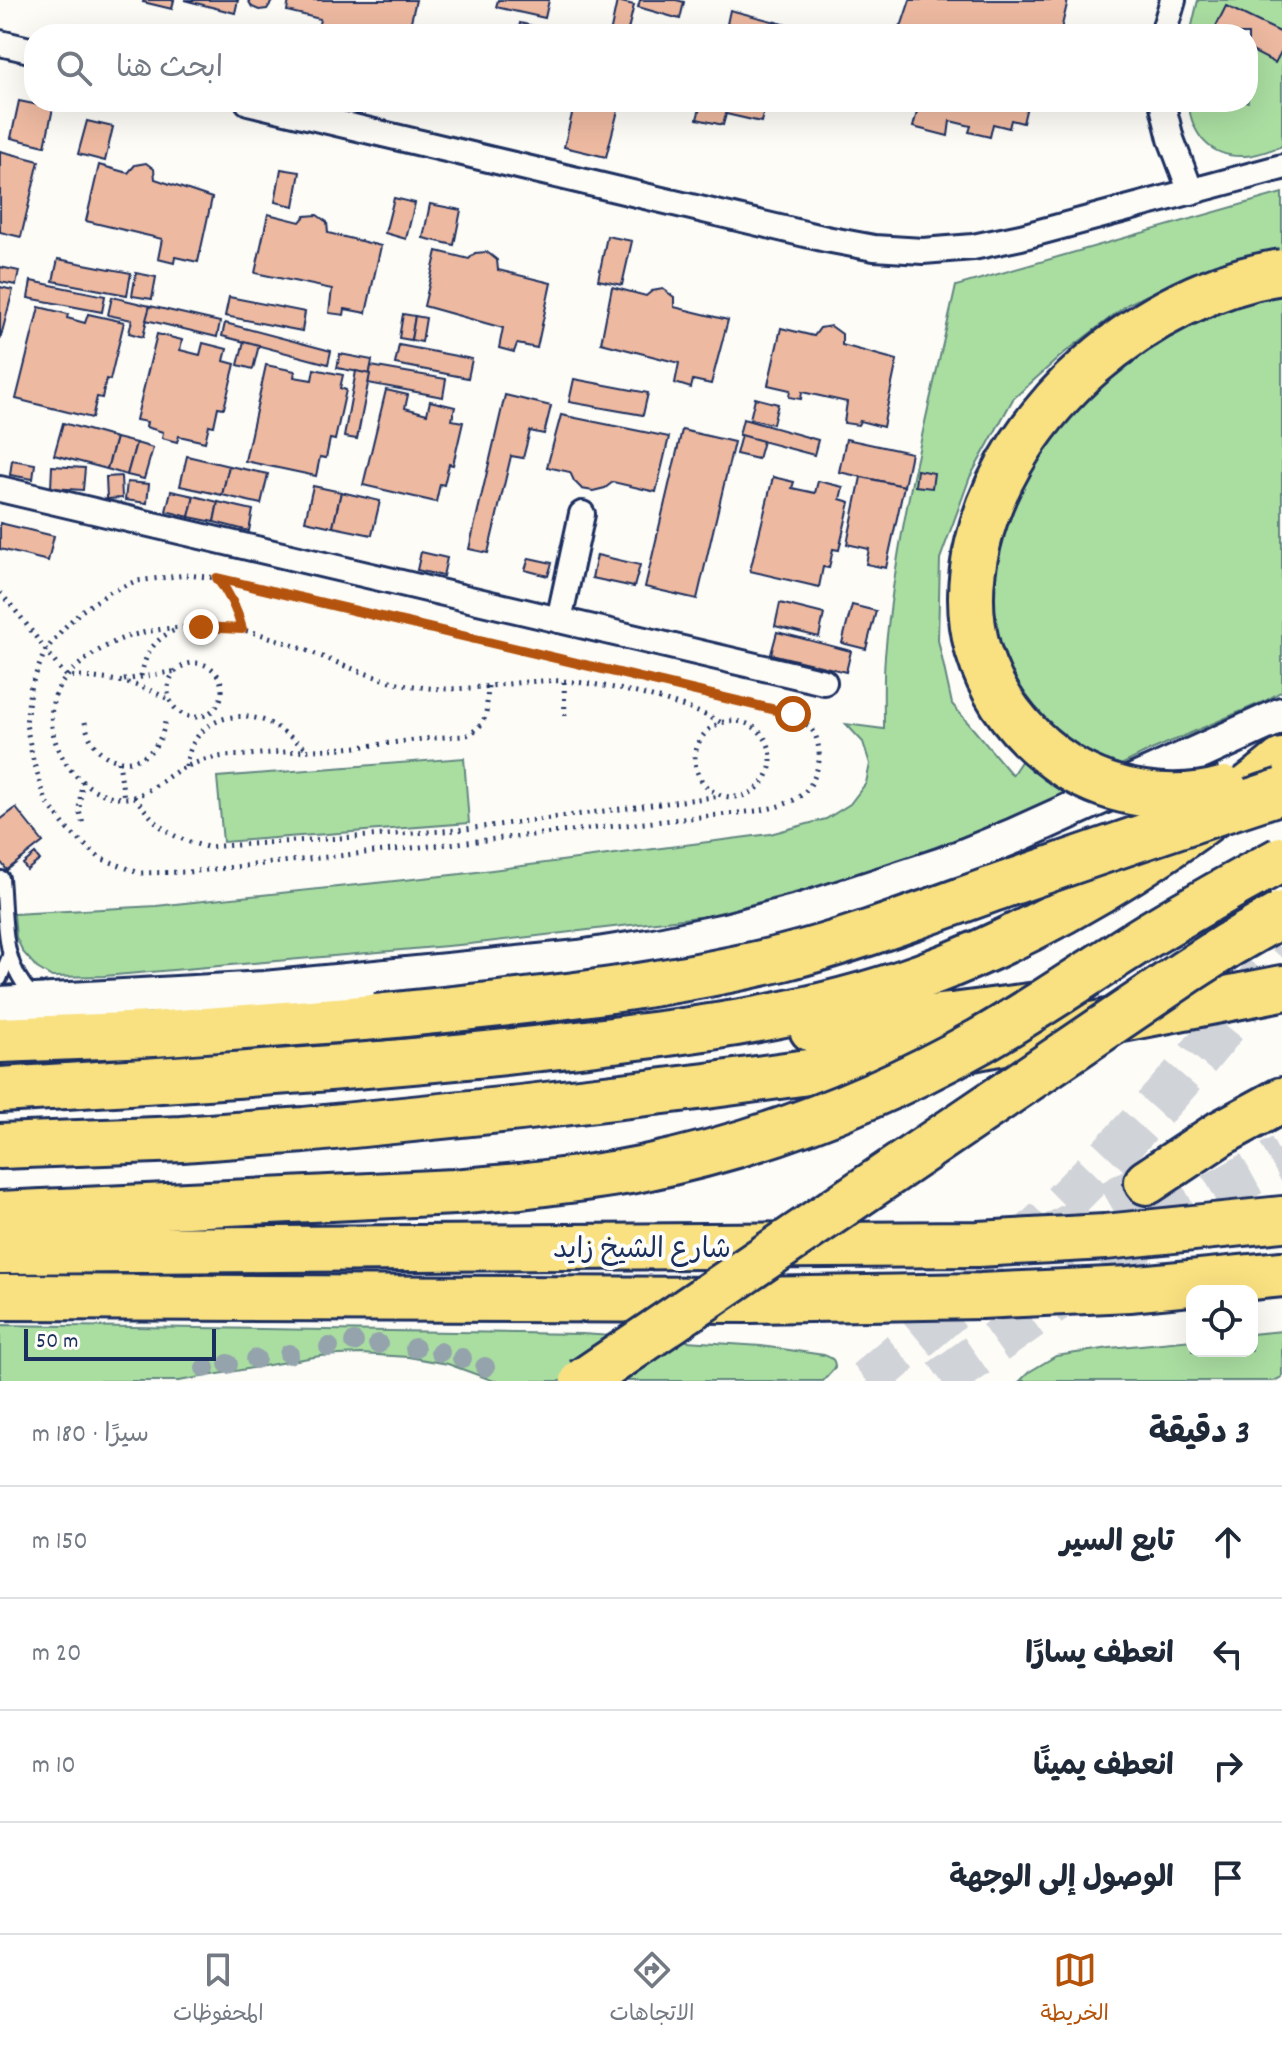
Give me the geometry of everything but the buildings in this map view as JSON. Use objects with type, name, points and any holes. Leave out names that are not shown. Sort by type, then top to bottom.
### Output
[{"type":"highway","points":[[1282,272],[1211,292],[1155,319],[1089,367],[1059,396],[1033,428],[1001,478],[980,533],[970,591],[973,628],[982,663],[1004,707],[1036,744],[1077,772],[1123,790],[1172,796],[1221,791],[1282,775]]},
{"type":"highway","points":[[0,1090],[285,1072],[456,1057],[626,1039],[745,1021],[823,1005],[919,977],[966,959],[1053,917],[1145,864],[1193,831],[1282,761]]},
{"type":"highway","points":[[0,1040],[153,1034],[376,1017],[672,982],[786,957],[897,924],[1282,791]]},
{"type":"highway","points":[[0,1214],[454,1192],[640,1169],[702,1154],[778,1130],[882,1090],[979,1041],[1149,935],[1282,859]]},
{"type":"highway","points":[[583,1381],[1173,981],[1282,914]]},
{"type":"highway","points":[[626,1039],[720,1037],[870,1024],[1282,975]]},
{"type":"highway","points":[[0,1146],[182,1139],[304,1130],[706,1086],[947,1053],[1282,988]]},
{"type":"highway","points":[[1147,1182],[1221,1133],[1282,1100]]},
{"type":"highway","name":"شارع الشيخ زايد","points":[[0,1251],[978,1244],[1105,1237],[1282,1219]]},
{"type":"highway","name":"شارع الشيخ زايد","points":[[0,1297],[751,1300],[1100,1291],[1282,1274]]},
{"type":"main road","points":[[0,1004],[265,989],[579,958],[726,931],[802,911],[943,865],[1282,715]]},
{"type":"street","points":[[1166,24],[1173,0]]},
{"type":"street","points":[[0,43],[24,49]]},
{"type":"street","points":[[290,112],[826,239],[874,248],[923,251],[973,247],[1021,237],[1282,167]]},
{"type":"street","points":[[1164,112],[1191,192]]},
{"type":"street","points":[[0,489],[824,682]]},
{"type":"street","points":[[559,620],[582,514]]},
{"type":"lane","points":[[18,877],[1,878],[9,956],[25,987],[43,1002]]},
{"type":"lane","points":[[0,979],[9,956]]},
{"type":"path","points":[[186,575],[217,578],[793,714],[813,731],[820,754],[816,777],[802,796],[780,807],[188,872],[140,873],[100,858],[68,830],[46,801],[26,724],[30,689],[45,651],[80,612],[112,591],[136,581],[186,575]]},
{"type":"path","points":[[217,578],[229,593],[242,629]]},
{"type":"path","points":[[0,593],[66,676],[123,680],[170,700]]},
{"type":"path","points":[[488,686],[482,725],[465,736],[219,757],[198,762],[134,797],[124,799],[98,792],[74,776],[56,746],[52,711],[57,690],[66,676],[85,659],[122,638],[161,629],[201,627],[242,629],[383,680],[457,690],[488,686],[545,681],[592,684],[662,700],[703,713],[722,723]]},
{"type":"path","points":[[141,676],[144,660],[152,645],[164,634],[180,628]]},
{"type":"path","points":[[196,664],[215,672],[222,692],[220,702],[209,713],[194,717],[175,709],[168,689],[170,679],[177,671],[186,665],[196,664]]},
{"type":"path","points":[[123,680],[177,671]]},
{"type":"path","points":[[564,682],[565,717]]},
{"type":"path","points":[[209,713],[214,723]]},
{"type":"path","points":[[186,768],[187,755],[199,733],[214,723],[234,717],[248,716],[268,722],[308,749]]},
{"type":"path","points":[[85,722],[87,735],[102,755],[125,762],[138,760],[158,745],[164,734],[165,721]]},
{"type":"path","points":[[134,797],[158,826],[178,839],[207,847],[458,830],[721,796],[733,798],[745,796],[764,782],[772,760],[765,737],[745,723],[733,721],[711,728],[697,747],[697,771],[710,790],[721,796]]},
{"type":"path","points":[[119,761],[124,799]]},
{"type":"path","points":[[82,781],[79,810],[83,824]]},
{"type":"green space","points":[[1198,0],[1282,0],[1282,146],[1254,155],[1233,156],[1213,148],[1199,134],[1190,112],[1258,112],[1258,24],[1192,24]]},
{"type":"green space","points":[[1282,193],[1282,251],[1247,256],[1181,279],[1128,304],[1063,354],[1013,399],[970,477],[940,559],[938,640],[952,704],[1012,775],[1036,739],[988,662],[985,562],[1039,448],[1115,367],[1193,317],[1282,290],[1282,691],[1149,751],[1010,820],[850,878],[707,916],[470,944],[104,976],[52,977],[37,968],[23,952],[16,937],[14,914],[156,906],[461,874],[770,834],[826,819],[850,804],[866,783],[870,764],[863,742],[846,724],[884,729],[885,656],[897,563],[914,470],[956,286]]},
{"type":"green space","points":[[464,758],[469,823],[223,842],[217,777]]},
{"type":"green space","points":[[0,1325],[582,1334],[761,1346],[824,1355],[832,1359],[835,1368],[823,1381],[494,1381],[448,1364],[361,1354],[320,1356],[179,1381],[0,1381]]},
{"type":"green space","points":[[1282,1331],[1282,1377],[1274,1381],[1020,1381],[1056,1356],[1110,1348],[1186,1341],[1186,1357],[1258,1357],[1258,1333]]},
{"type":"tunnel","points":[[867,1381],[979,1283],[1110,1156],[1217,1035],[1282,949]]},
{"type":"tunnel","points":[[941,1381],[1171,1218],[1282,1157]]},
{"type":"tunnel","points":[[1052,1236],[1147,1182]]},
{"type":"route","points":[[201,627],[242,629],[229,593],[217,578],[793,714]]}]
